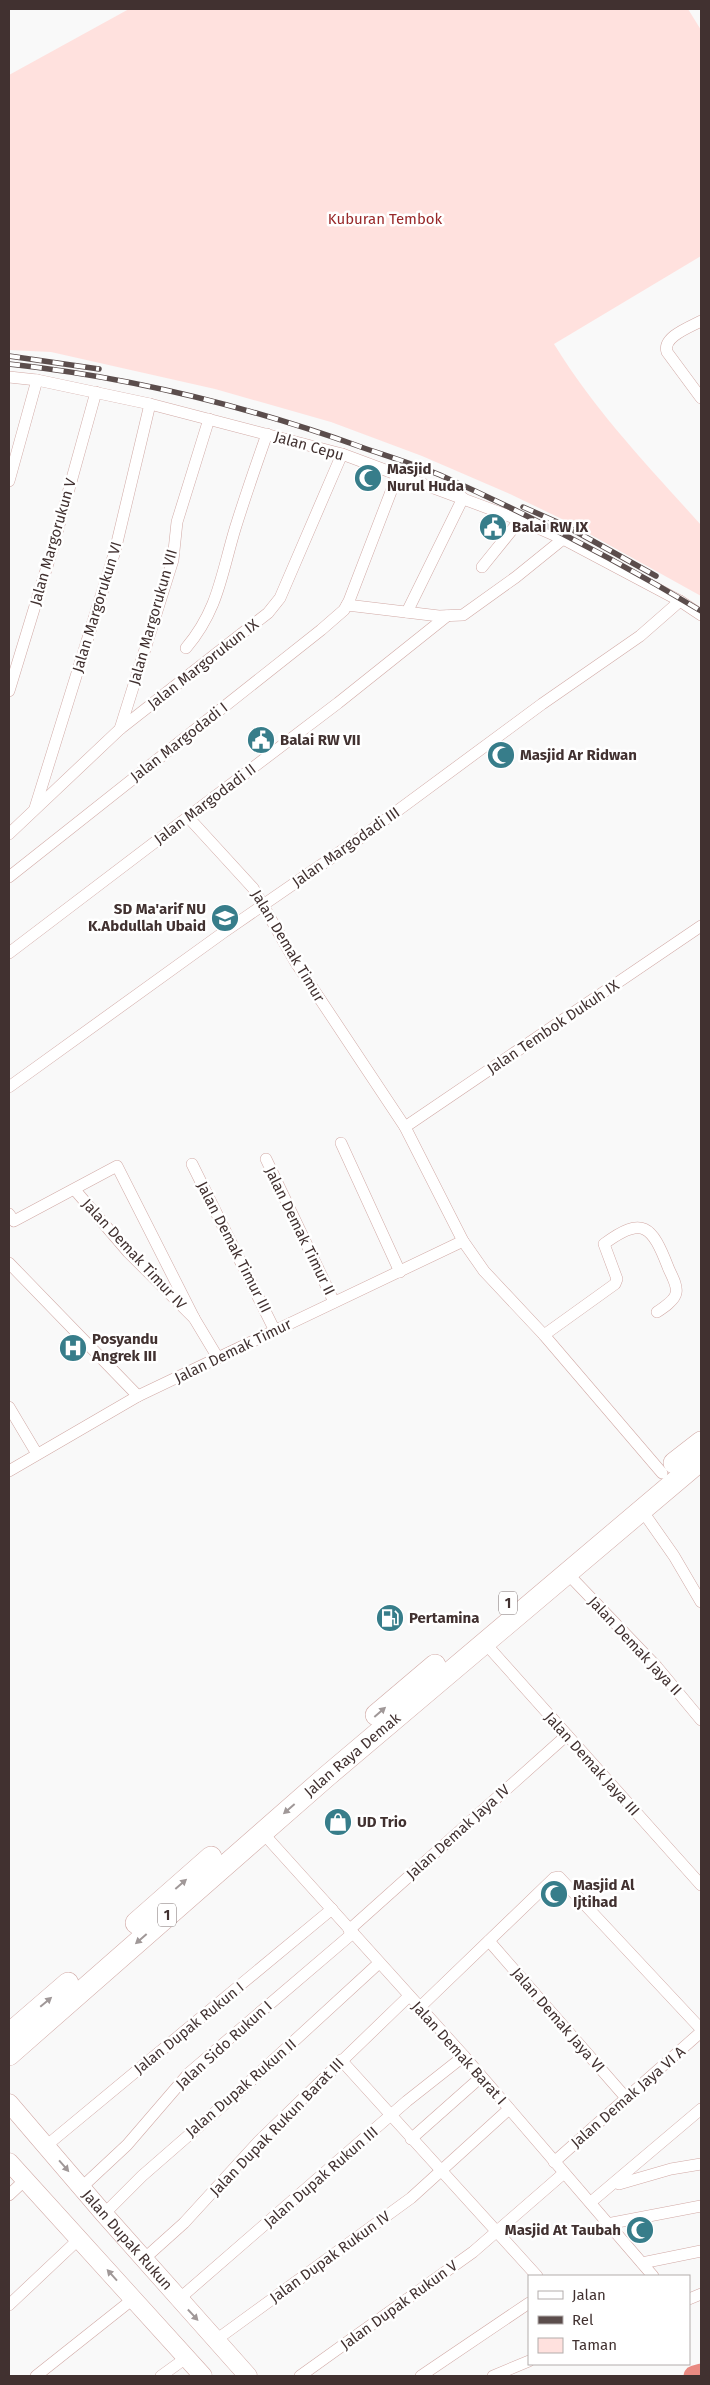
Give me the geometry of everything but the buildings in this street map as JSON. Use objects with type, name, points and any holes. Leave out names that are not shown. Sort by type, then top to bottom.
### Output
[{"type":"highway","name":"Jalan Raya Demak","points":[[9,2034],[321,1771],[662,1473],[701,1442]]},
{"type":"highway","name":"Jalan Raya Demak","points":[[9,2055],[262,1832],[321,1771],[484,1642],[701,1460]]},
{"type":"main road","name":"Jalan Dupak Rukun","points":[[9,2103],[104,2214],[248,2376]]},
{"type":"main road","points":[[9,2162],[203,2376]]},
{"type":"street","points":[[701,320],[667,342],[667,352],[701,398]]},
{"type":"street","name":"Jalan Cepu","points":[[9,377],[37,380],[150,404],[342,454],[397,476],[463,498],[563,539],[680,601],[701,615]]},
{"type":"street","points":[[9,481],[37,380]]},
{"type":"street","name":"Jalan Margorukun V","points":[[9,691],[53,547],[96,392]]},
{"type":"street","name":"Jalan Margorukun VI","points":[[35,808],[115,551],[150,404]]},
{"type":"street","name":"Jalan Margorukun VII","points":[[120,729],[173,560],[177,522],[209,419]]},
{"type":"street","points":[[186,648],[200,631],[212,609],[267,434]]},
{"type":"street","name":"Jalan Margorukun IX","points":[[9,834],[35,808],[89,761],[120,729],[261,620],[280,598],[342,454]]},
{"type":"street","points":[[397,476],[347,605],[448,616],[468,612],[563,539]]},
{"type":"street","points":[[407,612],[463,498]]},
{"type":"street","points":[[482,567],[520,520]]},
{"type":"street","name":"Jalan Margodadi III","points":[[9,1087],[263,905],[359,839],[542,704],[640,636],[680,601]]},
{"type":"street","name":"Jalan Margodadi I","points":[[9,876],[314,636],[347,605]]},
{"type":"street","name":"Jalan Margodadi II","points":[[9,953],[448,616]]},
{"type":"street","name":"Jalan Demak Timur","points":[[188,817],[245,877],[296,963],[405,1127],[463,1241],[484,1271],[544,1335],[662,1473]]},
{"type":"street","name":"Jalan Tembok Dukuh IX","points":[[405,1127],[701,926]]},
{"type":"street","points":[[341,1143],[400,1272]]},
{"type":"street","name":"Jalan Demak Timur II","points":[[266,1159],[334,1302]]},
{"type":"street","name":"Jalan Demak Timur III","points":[[192,1164],[276,1331]]},
{"type":"street","name":"Jalan Demak Timur IV","points":[[194,1318],[128,1252],[75,1190],[117,1166],[194,1318],[218,1358]]},
{"type":"street","points":[[11,1218],[75,1190]]},
{"type":"street","points":[[544,1335],[615,1284],[617,1279],[604,1244],[629,1228],[639,1228],[651,1232],[658,1242],[676,1288],[674,1297],[657,1312]]},
{"type":"street","name":"Jalan Demak Timur","points":[[9,1471],[138,1396],[463,1241]]},
{"type":"street","points":[[9,1263],[138,1396]]},
{"type":"street","points":[[9,1407],[37,1454]]},
{"type":"street","points":[[641,1509],[674,1556],[701,1602]]},
{"type":"street","name":"Jalan Demak Jaya II","points":[[567,1573],[657,1667],[701,1720]]},
{"type":"street","name":"Jalan Demak Jaya III","points":[[484,1642],[701,1885]]},
{"type":"street","name":"Jalan Demak Jaya IV","points":[[351,1931],[566,1735]]},
{"type":"street","name":"Jalan Demak Barat I","points":[[262,1832],[464,2056],[652,2275]]},
{"type":"street","points":[[419,2008],[554,1878],[559,1877],[701,2031]]},
{"type":"street","name":"Jalan Dupak Rukun I","points":[[46,2146],[332,1910]]},
{"type":"street","name":"Jalan Sido Rukun I","points":[[82,2187],[126,2145],[189,2073],[351,1931]]},
{"type":"street","name":"Jalan Demak Jaya VI","points":[[489,1941],[627,2099]]},
{"type":"street","name":"Jalan Dupak Rukun II","points":[[104,2214],[142,2176],[244,2087],[379,1963]]},
{"type":"street","name":"Jalan Dupak Rukun Barat III","points":[[145,2258],[184,2223],[259,2141],[409,1996]]},
{"type":"street","name":"Jalan Demak Jaya VI A","points":[[554,2162],[627,2099],[701,2031]]},
{"type":"street","name":"Jalan Dupak Rukun III","points":[[179,2299],[391,2116],[464,2056]]},
{"type":"street","points":[[341,2060],[536,2275]]},
{"type":"street","points":[[411,2139],[481,2077]]},
{"type":"street","name":"Jalan Dupak Rukun IV","points":[[216,2340],[411,2198],[509,2109]]},
{"type":"street","points":[[591,2202],[610,2188],[701,2109]]},
{"type":"street","points":[[610,2188],[671,2169],[701,2164]]},
{"type":"street","name":"Jalan Dupak Rukun V","points":[[300,2376],[473,2252],[564,2173]]},
{"type":"street","points":[[9,2195],[25,2180]]},
{"type":"street","points":[[607,2224],[701,2206]]},
{"type":"street","points":[[9,2305],[79,2239]]},
{"type":"street","points":[[642,2263],[701,2251]]},
{"type":"street","points":[[36,2376],[133,2299]]},
{"type":"street","points":[[421,2376],[528,2304]]},
{"type":"street","points":[[161,2376],[186,2358]]},
{"type":"street","points":[[492,2376],[528,2360]]},
{"type":"green space","name":"Kuburan Tembok","points":[[129,9],[688,9],[701,30],[701,256],[554,344],[570,369],[605,415],[642,460],[701,525],[701,596],[566,521],[510,494],[422,456],[331,422],[215,389],[51,352],[9,350],[9,75]]},
{"type":"waterway","points":[[694,2376],[701,2374]]},
{"type":"railway","points":[[9,356],[99,369]]},
{"type":"railway","points":[[9,364],[99,377],[187,395],[318,432],[410,464],[440,475],[540,522],[605,556],[701,611]]},
{"type":"railway","points":[[523,507],[564,525],[656,576]]},
{"type":"place","name":"Masjid Nurul Huda","points":[[368,478]]},
{"type":"place","name":"Balai RW IX","points":[[493,527]]},
{"type":"place","name":"Balai RW VII","points":[[261,740]]},
{"type":"place","name":"Masjid Ar Ridwan","points":[[501,755]]},
{"type":"place","name":"SD Ma'arif NU K.Abdullah Ubaid","points":[[225,918]]},
{"type":"place","name":"Posyandu Angrek III","points":[[73,1348]]},
{"type":"place","name":"Pertamina","points":[[390,1618]]},
{"type":"place","name":"UD Trio","points":[[338,1822]]},
{"type":"place","name":"Masjid Al Ijtihad","points":[[554,1894]]},
{"type":"place","name":"Masjid At Taubah","points":[[640,2230]]}]
